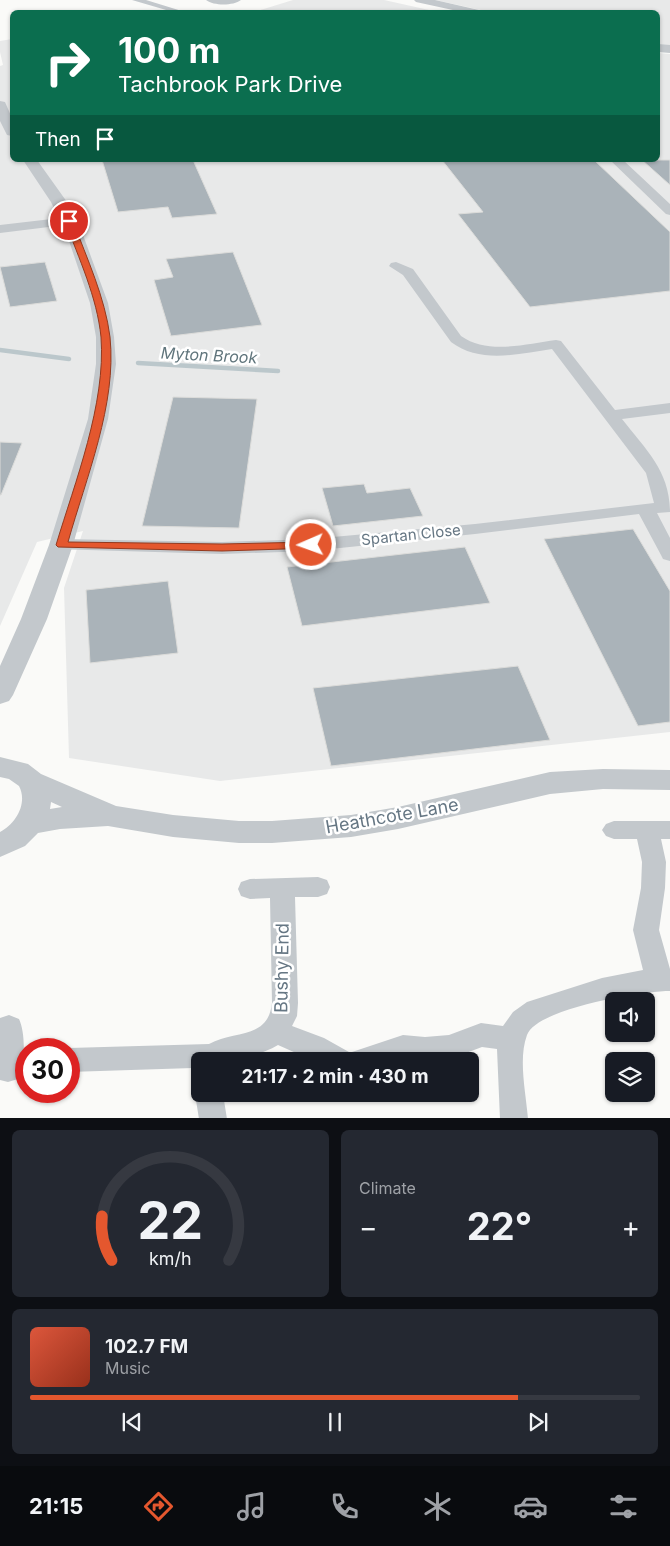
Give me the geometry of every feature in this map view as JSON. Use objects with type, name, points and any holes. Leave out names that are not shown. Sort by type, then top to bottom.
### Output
[{"type":"street","points":[[136,0],[174,10]]},
{"type":"street","points":[[210,0],[221,2],[237,0]]},
{"type":"street","points":[[420,0],[466,10]]},
{"type":"street","points":[[0,106],[10,128]]},
{"type":"street","points":[[0,695],[34,619],[62,545],[97,426],[102,402],[106,364],[105,337],[99,303],[69,221],[59,202],[31,162]]},
{"type":"street","points":[[618,162],[670,211]]},
{"type":"street","points":[[0,229],[69,221]]},
{"type":"street","points":[[396,266],[408,272],[456,339],[466,347],[490,351],[556,344],[654,472],[667,507]]},
{"type":"street","points":[[612,415],[670,408]]},
{"type":"street","name":"Spartan Close","points":[[62,545],[222,548],[311,545],[667,507]]},
{"type":"street","points":[[645,508],[670,555]]},
{"type":"street","name":"Heathcote Lane","points":[[2,762],[32,782],[112,816]]},
{"type":"street","name":"Heathcote Lane","points":[[31,823],[60,818],[112,816],[173,826],[231,832],[307,830],[351,826],[398,818],[550,783],[603,779],[670,780]]},
{"type":"street","points":[[2,847],[31,823],[38,806],[37,791],[32,782]]},
{"type":"street","points":[[514,1118],[511,1062],[513,1039],[521,1021],[536,1010],[625,984],[664,980],[646,930],[658,830],[614,830]]},
{"type":"street","points":[[250,889],[318,887]]},
{"type":"street","name":"Bushy End","points":[[222,1052],[232,1046],[258,1042],[276,1032],[281,1022],[284,1012],[282,888]]},
{"type":"street","points":[[9,1027],[11,1069]]},
{"type":"street","points":[[276,1032],[323,1052]]},
{"type":"street","points":[[387,1052],[403,1046],[425,1049],[450,1046],[480,1035],[513,1039]]},
{"type":"street","points":[[80,1059],[149,1059],[191,1055]]},
{"type":"street","points":[[211,1102],[214,1118]]},
{"type":"shaded area","points":[[293,0],[384,0],[429,10],[260,10]]},
{"type":"shaded area","points":[[435,0],[670,0],[670,47],[660,45],[660,10],[481,10]]},
{"type":"shaded area","points":[[10,39],[10,162],[660,162],[660,53],[670,54],[670,732],[220,781],[69,758],[64,588],[83,531],[37,542],[0,626],[0,66],[3,65],[0,41]]},
{"type":"building","points":[[670,160],[670,185],[644,162]]},
{"type":"building","points":[[103,162],[194,162],[217,214],[172,218],[168,207],[118,212]]},
{"type":"building","points":[[444,162],[596,162],[670,232],[670,291],[530,307],[458,214],[483,212]]},
{"type":"building","points":[[233,252],[262,325],[171,336],[154,280],[173,277],[166,259]]},
{"type":"building","points":[[45,262],[57,301],[10,307],[0,267]]},
{"type":"building","points":[[173,397],[257,399],[239,528],[142,526]]},
{"type":"building","points":[[0,442],[22,443],[1,495],[0,495]]},
{"type":"building","points":[[364,484],[367,493],[410,488],[423,516],[333,526],[322,488]]},
{"type":"building","points":[[633,529],[670,591],[670,722],[638,726],[544,539]]},
{"type":"building","points":[[465,547],[490,603],[302,626],[287,567]]},
{"type":"building","points":[[168,581],[178,653],[90,663],[86,590]]},
{"type":"building","points":[[518,666],[550,740],[331,766],[313,688]]},
{"type":"waterway","name":"Myton Brook","points":[[0,350],[69,359]]},
{"type":"waterway","name":"Myton Brook","points":[[138,363],[278,371]]},
{"type":"route","points":[[69,221],[99,303],[103,319],[106,364],[102,402],[95,433],[62,545],[252,548],[311,545]]}]
